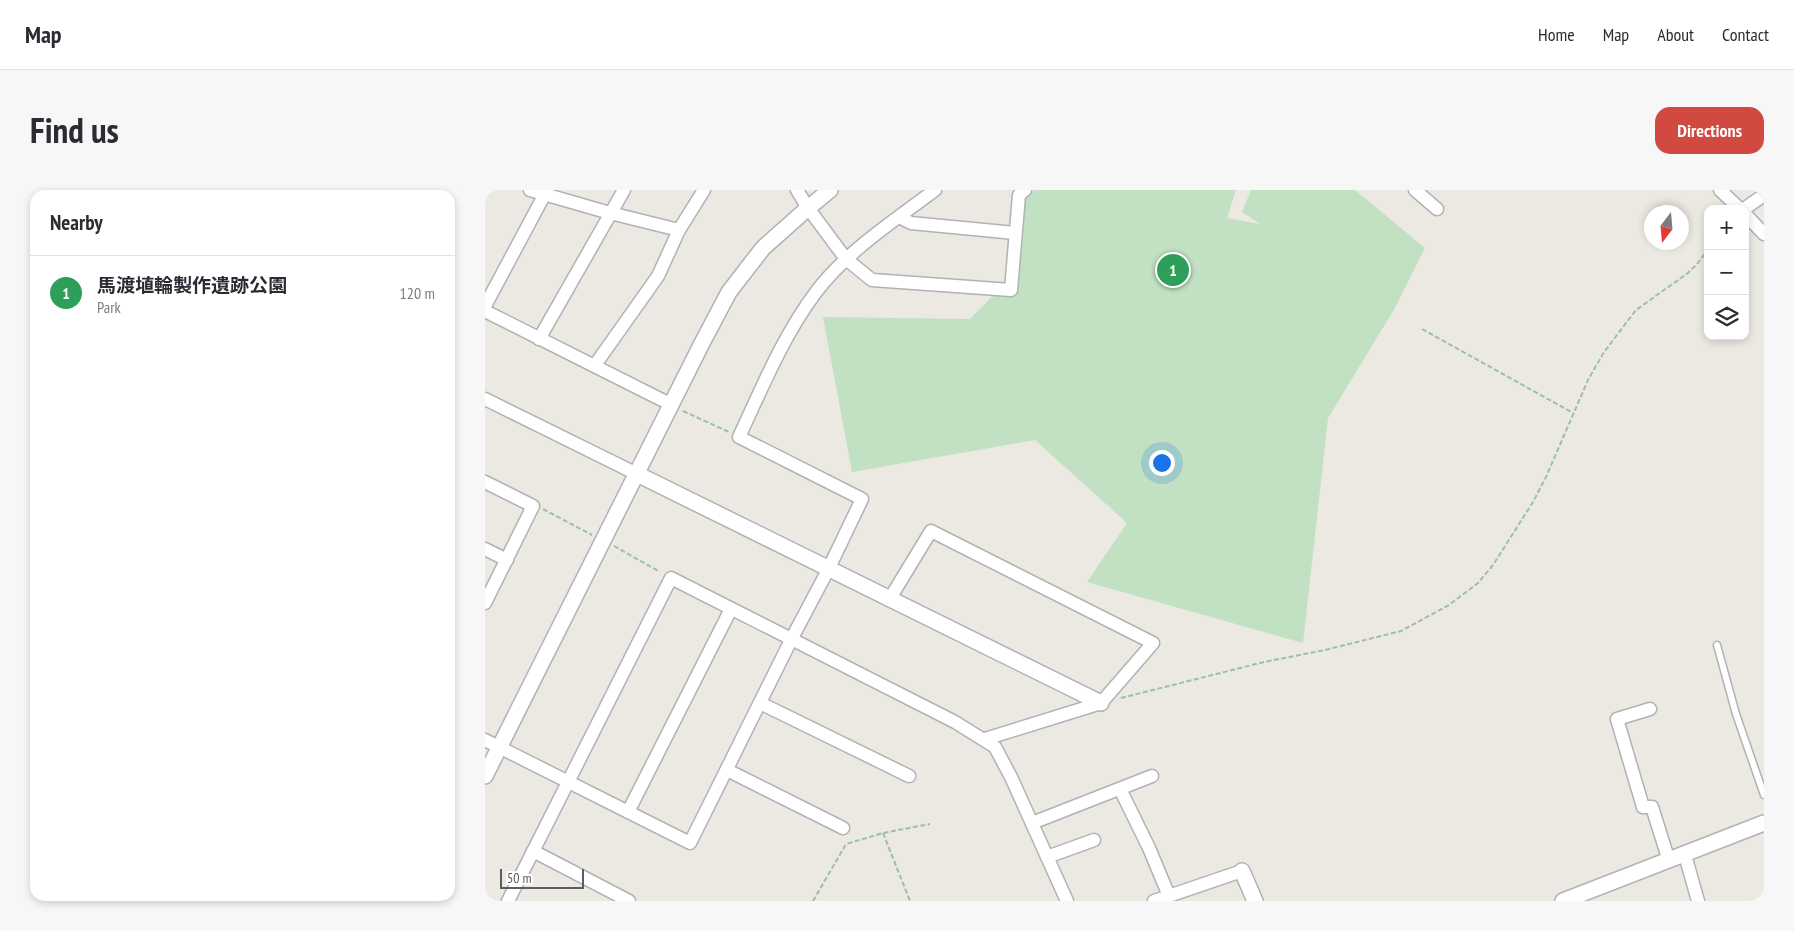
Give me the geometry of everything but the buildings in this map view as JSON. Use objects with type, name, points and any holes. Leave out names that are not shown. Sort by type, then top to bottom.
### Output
[{"type":"street","points":[[530,190],[679,230]]},
{"type":"street","points":[[539,339],[624,190]]},
{"type":"street","points":[[595,365],[658,276],[679,230],[704,190]]},
{"type":"street","points":[[797,190],[807,208],[846,259],[871,280],[1011,290],[1019,195],[1025,190]]},
{"type":"street","points":[[485,776],[729,292],[763,248],[830,190]]},
{"type":"street","points":[[485,740],[690,843],[792,638],[829,570],[862,499],[739,437],[774,362],[816,292],[846,259],[935,190]]},
{"type":"street","points":[[1415,190],[1437,209]]},
{"type":"street","points":[[1720,190],[1737,205]]},
{"type":"street","points":[[485,306],[545,193]]},
{"type":"street","points":[[1748,205],[1764,195]]},
{"type":"street","points":[[899,217],[911,223],[1015,233]]},
{"type":"street","points":[[1749,218],[1764,234]]},
{"type":"street","points":[[485,311],[672,405]]},
{"type":"street","points":[[485,399],[1101,703]]},
{"type":"street","points":[[485,482],[533,506],[485,603]]},
{"type":"street","points":[[889,600],[931,531],[1153,643],[1101,703],[985,739]]},
{"type":"street","points":[[485,549],[507,560]]},
{"type":"street","points":[[508,901],[671,578],[955,722],[995,747],[1067,901]]},
{"type":"street","points":[[629,812],[731,609]]},
{"type":"street","points":[[760,703],[909,776]]},
{"type":"street","points":[[1650,709],[1617,719],[1643,807],[1652,807],[1669,861]]},
{"type":"street","points":[[727,770],[843,828]]},
{"type":"street","points":[[1032,823],[1152,776]]},
{"type":"street","points":[[1121,789],[1169,896]]},
{"type":"street","points":[[1563,901],[1764,823]]},
{"type":"street","points":[[1047,857],[1094,840]]},
{"type":"street","points":[[533,851],[629,901]]},
{"type":"street","points":[[1685,855],[1698,901]]},
{"type":"street","points":[[1154,901],[1242,871],[1255,901]]},
{"type":"lane","points":[[1717,645],[1736,714],[1764,795]]},
{"type":"path","points":[[1101,703],[1264,662],[1381,637],[1401,631],[1449,605],[1478,583],[1493,565],[1533,502],[1546,477],[1588,380],[1604,352],[1636,310],[1688,273],[1704,255]]},
{"type":"path","points":[[1422,329],[1573,413]]},
{"type":"path","points":[[672,405],[739,437]]},
{"type":"path","points":[[533,506],[543,509],[671,578]]},
{"type":"path","points":[[813,901],[847,844],[883,833],[930,824]]},
{"type":"path","points":[[883,833],[910,901]]},
{"type":"green space","points":[[1035,190],[1236,190],[1227,218],[1260,224],[1242,212],[1251,190],[1355,190],[1425,248],[1395,308],[1328,418],[1303,643],[1087,582],[1127,523],[1035,440],[852,472],[823,317],[970,319],[1018,270],[1021,210],[1026,197]]},
{"type":"place","name":"馬渡埴輪製作遺跡公園","points":[[1173,270]]}]
